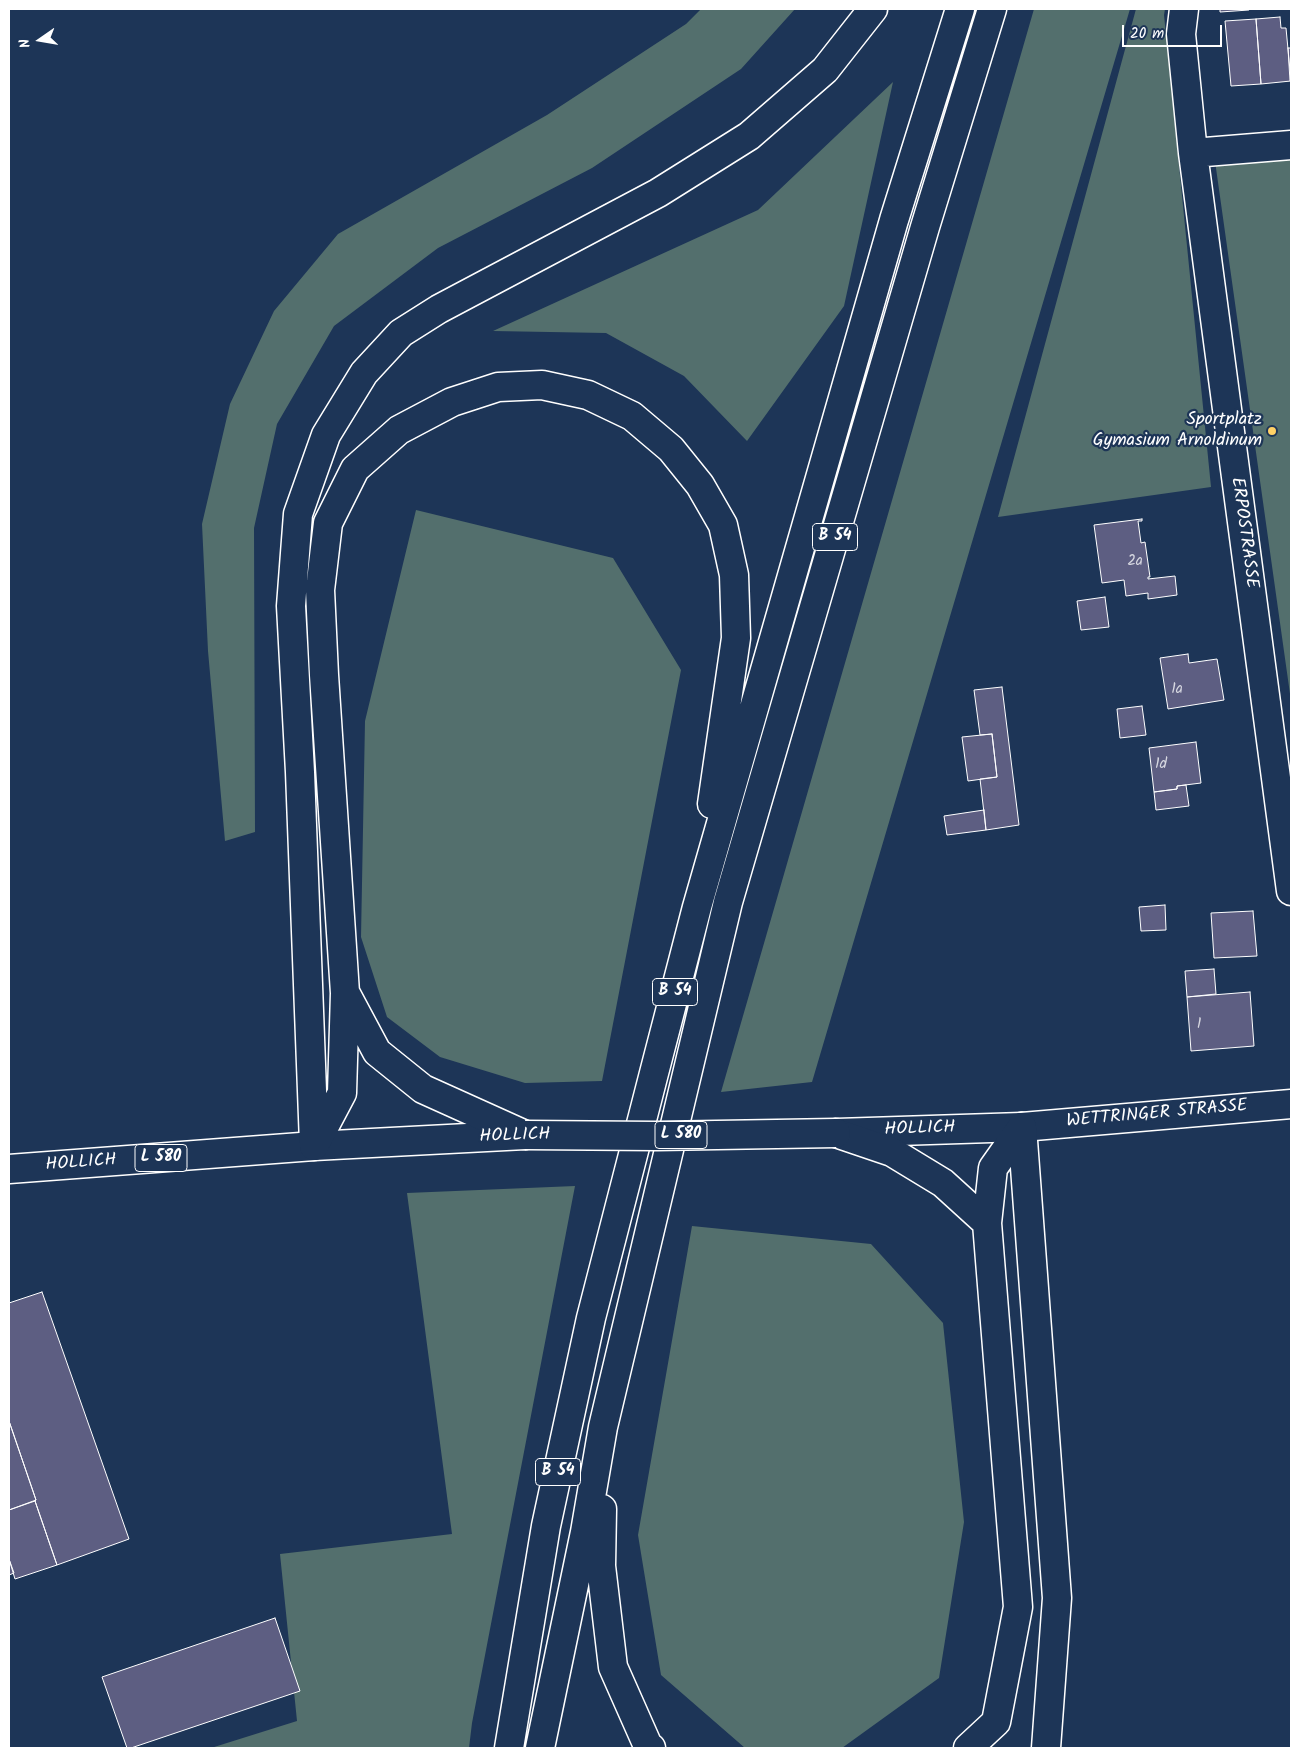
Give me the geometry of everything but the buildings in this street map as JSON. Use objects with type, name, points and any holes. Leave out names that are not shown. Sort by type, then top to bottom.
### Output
[{"type":"main road","points":[[314,1146],[300,772],[291,606],[298,514],[326,435],[364,373],[401,333],[439,309],[658,193],[749,136],[825,70],[873,9]]},
{"type":"main road","name":"B 54","points":[[509,1748],[546,1526],[591,1318],[697,907],[894,220],[960,9]]},
{"type":"main road","name":"B 54","points":[[540,1748],[584,1532],[603,1427],[728,902],[919,246],[992,9]]},
{"type":"main road","name":"ERPOSTRASSE","points":[[1184,9],[1181,34],[1193,153],[1291,891]]},
{"type":"main road","points":[[1193,153],[1291,145]]},
{"type":"main road","points":[[314,1146],[342,1093],[345,993],[320,590],[328,523],[355,469],[400,430],[452,402],[498,387],[542,385],[588,396],[632,416],[671,449],[700,485],[723,525],[734,575],[736,638],[697,907]]},
{"type":"main road","points":[[345,993],[377,1052],[423,1089],[525,1135]]},
{"type":"main road","name":"WETTRINGER STRASSE","points":[[1022,1126],[1291,1104]]},
{"type":"main road","points":[[968,1748],[996,1722],[1018,1607],[987,1223],[993,1168],[1022,1126]]},
{"type":"main road","points":[[1022,1126],[1057,1598],[1046,1748]]},
{"type":"main road","name":"HOLLICH","points":[[9,1169],[314,1146],[525,1135],[657,1136],[836,1133],[1022,1126]]},
{"type":"main road","points":[[836,1133],[892,1152],[943,1183],[987,1223]]},
{"type":"main road","points":[[603,1427],[601,1566],[613,1667],[648,1746],[651,1748]]},
{"type":"green space","points":[[701,9],[795,9],[741,69],[592,168],[438,248],[334,326],[277,424],[254,528],[255,832],[225,841],[208,651],[202,524],[230,404],[274,311],[338,234],[547,115],[686,24]]},
{"type":"green space","points":[[1034,9],[1130,9],[812,1082],[721,1092]]},
{"type":"green space","points":[[1136,9],[1165,9],[1164,15],[1211,487],[998,517]]},
{"type":"green space","points":[[893,82],[844,306],[747,441],[684,376],[606,333],[493,331],[758,210]]},
{"type":"green space","name":"Sportplatz Gymasium Arnoldinum","points":[[1291,156],[1291,701],[1215,161]]},
{"type":"green space","points":[[416,510],[613,558],[681,670],[602,1081],[525,1083],[440,1057],[387,1017],[361,937],[365,721]]},
{"type":"green space","points":[[575,1186],[472,1723],[469,1748],[211,1748],[297,1721],[280,1554],[452,1534],[407,1193]]},
{"type":"green space","points":[[692,1226],[871,1244],[943,1323],[964,1522],[939,1678],[842,1748],[745,1748],[661,1675],[638,1535]]},
{"type":"place","name":"Sportplatz Gymasium Arnoldinum","points":[[1272,431]]}]
